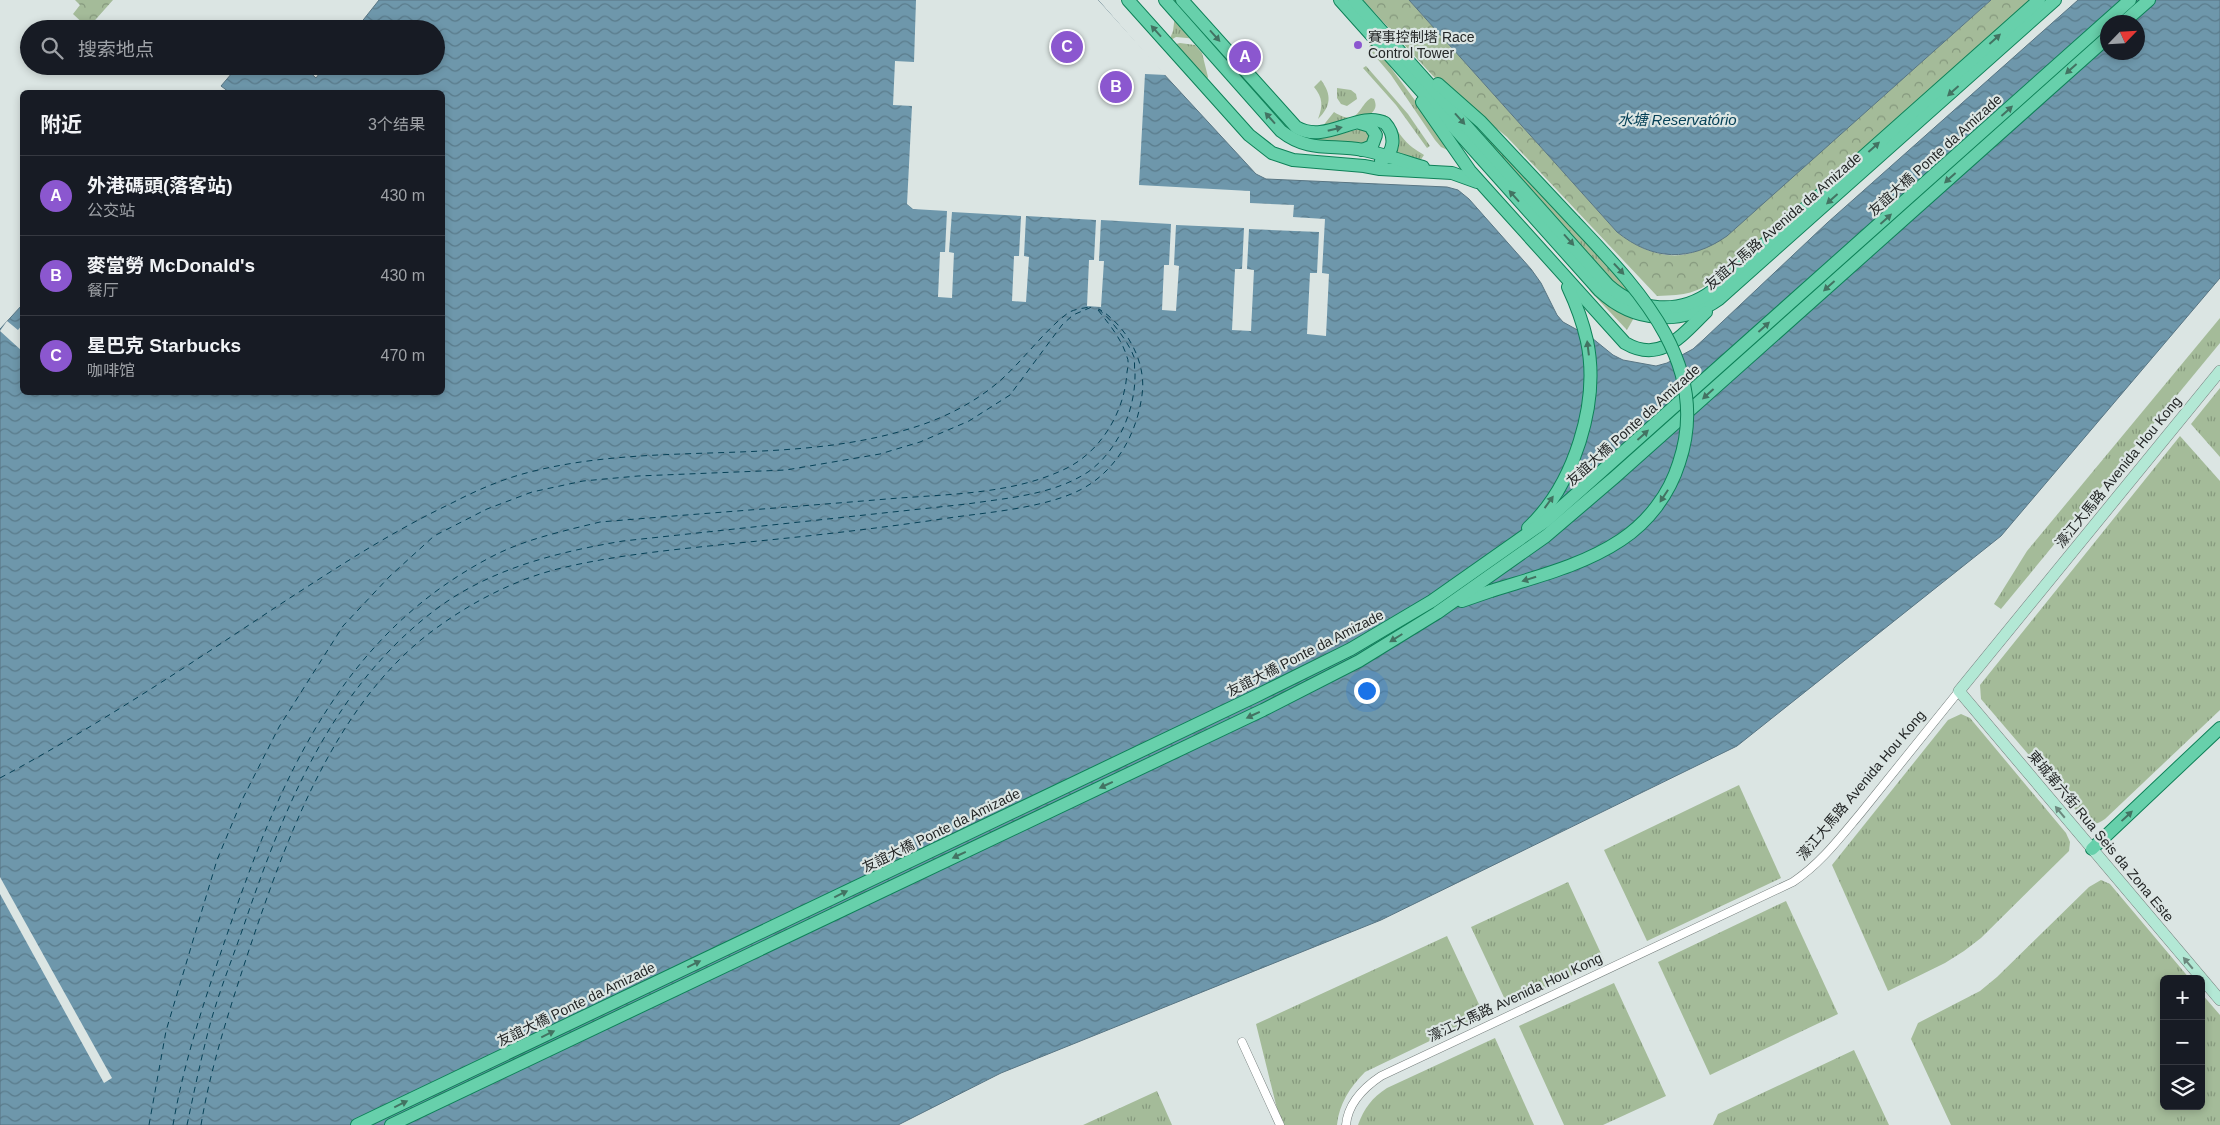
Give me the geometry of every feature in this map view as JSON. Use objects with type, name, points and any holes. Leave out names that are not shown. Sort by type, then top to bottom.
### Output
[{"type":"main road","points":[[1128,0],[1254,140],[1279,156],[1315,163],[1445,173]]},
{"type":"main road","points":[[1165,0],[1289,137],[1316,147],[1362,150],[1387,156],[1471,179],[1487,190]]},
{"type":"main road","points":[[1182,0],[1296,127],[1306,132],[1316,133],[1374,120],[1387,126],[1391,132],[1393,143],[1387,156],[1364,166]]},
{"type":"main road","name":"友誼大馬路 Avenida da Amizade","points":[[1340,0],[1389,47],[1608,284],[1624,297],[1636,303],[1649,307],[1669,308],[1695,301],[1712,291],[2039,0]]},
{"type":"main road","name":"友誼大馬路 Avenida da Amizade","points":[[1354,0],[1389,47],[1600,292],[1612,302],[1632,312],[1662,318],[1692,314],[1719,299],[2055,0]]},
{"type":"main road","name":"友誼大橋 Ponte da Amizade","points":[[357,1125],[1291,679],[1367,639],[1432,601],[1491,562],[1547,520],[2130,0]]},
{"type":"main road","points":[[2132,15],[2149,0]]},
{"type":"main road","name":"友誼大橋 Ponte da Amizade","points":[[391,1125],[1263,710],[1359,661],[1437,613],[1546,536],[1594,495],[2100,44]]},
{"type":"main road","points":[[1389,47],[1470,171],[1619,339],[1638,349],[1659,349],[1672,344],[1719,299]]},
{"type":"main road","points":[[1389,47],[1481,122],[1640,294],[1655,316],[1673,352],[1684,384],[1687,406],[1685,442],[1679,464],[1670,485],[1654,510],[1633,531],[1615,544],[1577,562],[1470,598],[1437,613]]},
{"type":"main road","points":[[1360,123],[1370,126],[1376,136],[1372,146],[1362,150]]},
{"type":"main road","points":[[1491,562],[1530,525],[1563,480],[1579,443],[1589,402],[1587,342],[1575,302],[1559,271]]},
{"type":"main road","name":"濠江大馬路 Avenida Hou Kong","points":[[1958,691],[2220,371]]},
{"type":"main road","name":"東城第六街 Rua Seis da Zona Este","points":[[1958,691],[2220,1000]]},
{"type":"main road","points":[[2092,849],[2220,728]]},
{"type":"street","name":"濠江大馬路 Avenida Hou Kong","points":[[1346,1125],[1350,1108],[1360,1093],[1381,1076],[1793,882],[1807,873],[1820,862],[1958,691]]},
{"type":"street","points":[[1242,1042],[1280,1125]]},
{"type":"green space","points":[[75,0],[113,0],[95,20],[79,20],[73,14],[80,5]]},
{"type":"green space","points":[[1172,0],[1175,0],[1291,131],[1318,138],[1361,129],[1366,130],[1371,136],[1366,145],[1321,143],[1290,133]]},
{"type":"green space","points":[[1363,0],[1409,0],[1617,232],[1633,243],[1652,252],[1681,255],[1695,252],[1727,235],[1991,0],[2030,0],[1721,276],[1697,290],[1676,295],[1657,296],[1507,137],[1433,76]]},
{"type":"green space","points":[[1175,15],[1197,39],[1176,37],[1169,41],[1173,31]]},
{"type":"green space","points":[[1371,41],[1454,153],[1441,147],[1435,140],[1391,75],[1369,49]]},
{"type":"green space","points":[[1180,43],[1195,45],[1202,53],[1208,77],[1205,83],[1172,45]]},
{"type":"green space","points":[[1366,66],[1408,114],[1430,146],[1427,148],[1396,105],[1363,68]]},
{"type":"green space","points":[[1321,80],[1327,91],[1328,105],[1318,119],[1321,102],[1314,87]]},
{"type":"green space","points":[[1337,88],[1351,90],[1356,94],[1357,99],[1347,106],[1341,104],[1337,98]]},
{"type":"green space","points":[[1371,98],[1374,99],[1376,106],[1369,115],[1322,127],[1334,112],[1349,118],[1353,117]]},
{"type":"green space","points":[[1385,115],[1407,142],[1424,155],[1420,161],[1395,153],[1398,143],[1396,134],[1384,117]]},
{"type":"green space","points":[[1490,137],[1636,294],[1626,292],[1604,274],[1484,139]]},
{"type":"green space","points":[[1589,290],[1635,316],[1627,330]]},
{"type":"green space","points":[[2220,318],[2220,343],[2001,609],[1994,604],[2027,551]]},
{"type":"green space","points":[[2220,388],[2220,457],[2191,424]]},
{"type":"green space","points":[[2180,436],[2220,481],[2220,710],[2105,819],[2096,824],[2089,823],[2086,822],[1981,699],[1980,685]]},
{"type":"green space","points":[[1961,714],[1970,718],[2066,833],[2070,842],[2069,851],[1981,938],[1945,963],[1888,991],[1832,865],[1948,720]]},
{"type":"green space","points":[[1739,785],[1781,878],[1647,941],[1604,850]]},
{"type":"green space","points":[[2101,880],[2110,884],[2187,975],[2160,975],[2160,1110],[2205,1110],[2205,998],[2220,1015],[2220,1125],[1951,1125],[1911,1039],[1918,1023],[1980,991],[1997,977],[2089,887]]},
{"type":"green space","points":[[1568,882],[1604,960],[1508,1006],[1471,927]]},
{"type":"green space","points":[[1786,901],[1838,1014],[1710,1075],[1658,962]]},
{"type":"green space","points":[[1447,936],[1484,1015],[1365,1072],[1346,1096],[1340,1110],[1337,1125],[1281,1125],[1256,1024]]},
{"type":"green space","points":[[1614,983],[1666,1096],[1603,1125],[1564,1125],[1519,1026]]},
{"type":"green space","points":[[1495,1038],[1534,1125],[1358,1125],[1369,1104],[1387,1088]]},
{"type":"green space","points":[[1854,1050],[1889,1125],[1713,1125],[1718,1114]]},
{"type":"green space","points":[[1157,1091],[1172,1125],[1083,1125]]},
{"type":"water","points":[[379,0],[1098,0],[1256,174],[1266,179],[1447,187],[1458,190],[1469,199],[1531,269],[1541,283],[1557,315],[1563,322],[1592,338],[1613,355],[1623,360],[1656,366],[1667,363],[1693,349],[1827,223],[2078,0],[2220,0],[2220,278],[2001,536],[1737,746],[1381,920],[1001,1073],[898,1125],[0,1125],[0,329],[20,307],[20,395],[445,395],[445,90],[226,90],[221,86],[230,75],[313,75],[316,78],[318,75],[445,75],[445,20],[363,20]]},
{"type":"water","name":"水塘 Reservatório","points":[[1409,0],[1991,0],[1727,236],[1699,250],[1672,255],[1644,249],[1617,232]]},
{"type":"pier","points":[[916,0],[1098,0],[1166,75],[1145,74],[1139,185],[1250,191],[1250,203],[1294,205],[1293,217],[1325,219],[1322,273],[1329,274],[1326,336],[1307,334],[1310,273],[1317,273],[1319,232],[1249,229],[1247,269],[1254,270],[1251,331],[1232,330],[1235,269],[1242,269],[1244,228],[1176,225],[1174,265],[1179,266],[1176,311],[1162,310],[1164,265],[1169,265],[1171,224],[1101,220],[1099,261],[1104,261],[1101,307],[1087,306],[1089,260],[1094,260],[1096,220],[1026,216],[1024,256],[1029,257],[1026,302],[1012,301],[1014,256],[1019,256],[1021,216],[952,212],[949,252],[954,253],[952,298],[938,297],[940,252],[945,252],[947,211],[913,209],[907,204],[912,106],[893,105],[895,61],[914,62]]},
{"type":"pier","points":[[7,321],[18,330],[20,328],[20,349],[0,331]]},
{"type":"pier","points":[[0,877],[112,1078],[104,1083],[0,894]]},
{"type":"ferry route","points":[[149,1125],[166,1031],[217,860],[242,800],[279,727],[343,626],[389,577],[434,536],[487,509],[532,492],[583,481],[638,476],[786,470],[880,454],[920,442],[969,421],[1010,395],[1062,325],[1073,315],[1094,306]]},
{"type":"ferry route","points":[[173,1125],[184,1073],[206,996],[252,865],[273,812],[298,760],[326,712],[358,666],[396,625],[440,588],[491,557],[531,540],[600,522],[978,492],[1023,484],[1065,469],[1078,462],[1090,452],[1109,429],[1122,401],[1125,387],[1128,359],[1113,330],[1095,306]]},
{"type":"ferry route","points":[[0,778],[140,696],[362,552],[427,515],[479,490],[530,472],[577,463],[625,457],[770,451],[818,447],[865,440],[912,428],[949,414],[983,394],[1011,370],[1068,313],[1091,307]]},
{"type":"ferry route","points":[[187,1125],[198,1072],[218,998],[259,883],[295,794],[316,752],[341,711],[369,673],[402,639],[439,607],[481,582],[550,556],[574,550],[623,541],[998,500],[1045,491],[1074,480],[1099,463],[1117,440],[1129,414],[1135,386],[1134,359],[1128,344],[1118,330],[1097,308]]},
{"type":"ferry route","points":[[201,1125],[216,1059],[235,993],[280,862],[298,818],[319,774],[342,733],[369,694],[400,659],[435,629],[465,609],[498,591],[549,571],[652,552],[847,532],[1003,511],[1053,500],[1082,489],[1105,472],[1123,449],[1135,423],[1142,395],[1141,370],[1133,346],[1118,325],[1099,309]]},
{"type":"place","name":"賽事控制塔 Race Control Tower","points":[[1358,45]]},
{"type":"place","name":"星巴克 Starbucks","points":[[1067,47]]},
{"type":"place","name":"外港碼頭(落客站)","points":[[1245,57]]},
{"type":"place","name":"麥當勞 McDonald's","points":[[1116,87]]}]
